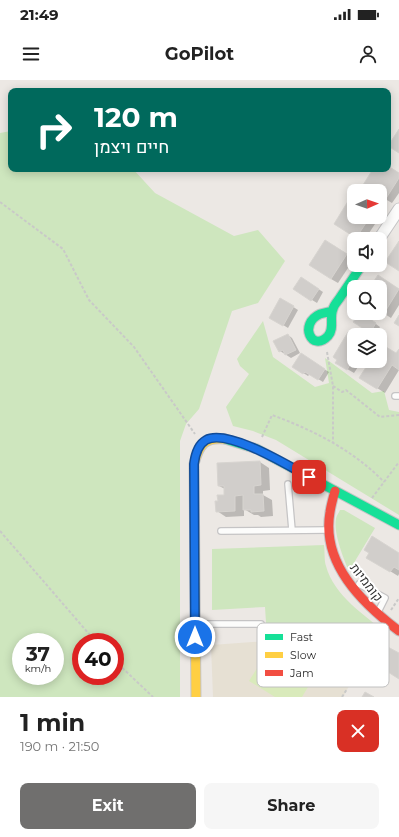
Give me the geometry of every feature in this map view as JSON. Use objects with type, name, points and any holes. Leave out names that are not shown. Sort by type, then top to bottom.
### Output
[{"type":"street","points":[[384,232],[399,209]]},
{"type":"street","points":[[332,311],[322,312],[315,316],[310,322],[307,330],[308,335],[313,340],[318,341],[325,339],[330,333],[332,327],[332,311],[357,272]]},
{"type":"street","points":[[196,697],[194,464],[195,454],[206,440],[214,438],[232,441],[257,449],[399,526]]},
{"type":"street","name":"קוממיות","points":[[334,491],[329,510],[328,530],[333,554],[348,583],[358,596],[389,623]]},
{"type":"street","name":"קוממיות","points":[[389,623],[399,631]]},
{"type":"lane","points":[[288,484],[292,530]]},
{"type":"lane","points":[[221,531],[328,530]]},
{"type":"lane","points":[[359,584],[385,598],[377,614]]},
{"type":"lane","points":[[195,624],[257,624]]},
{"type":"path","points":[[0,202],[62,249],[89,300],[134,347],[202,444]]},
{"type":"path","points":[[325,339],[333,386],[333,443]]},
{"type":"path","points":[[333,386],[342,392],[346,390],[380,417],[399,415]]},
{"type":"path","points":[[257,449],[272,416],[297,425],[350,453],[371,468],[384,482]]},
{"type":"path","points":[[365,507],[399,462]]},
{"type":"path","points":[[0,531],[88,633]]},
{"type":"path","points":[[124,670],[153,697]]},
{"type":"path","points":[[342,697],[347,689]]},
{"type":"shaded area","points":[[257,642],[257,687],[348,687],[343,697],[213,697],[211,645]]},
{"type":"green space","points":[[8,132],[8,172],[136,172],[155,193],[234,236],[258,230],[285,261],[258,303],[232,311],[199,409],[186,424],[180,441],[180,697],[0,697],[0,133]]},
{"type":"green space","points":[[263,321],[273,357],[315,387],[329,383],[325,358],[372,393],[384,391],[389,410],[399,412],[399,515],[276,440],[253,431],[233,426],[226,407],[249,374],[240,366],[237,359]]},
{"type":"green space","points":[[340,510],[344,510],[375,528],[349,571],[344,560],[335,525],[336,518]]},
{"type":"green space","points":[[324,545],[326,566],[336,587],[351,604],[374,623],[266,623],[265,607],[212,610],[212,549]]},
{"type":"green space","points":[[257,668],[257,686],[249,681]]},
{"type":"green space","points":[[259,687],[308,687],[302,697],[275,697]]},
{"type":"building","points":[[399,129],[399,153],[391,148],[391,141]]},
{"type":"building","points":[[391,168],[399,173],[399,178],[387,197],[387,184],[364,184],[371,172],[391,172]]},
{"type":"building","points":[[347,203],[347,224],[365,224],[360,232],[347,232],[334,224]]},
{"type":"building","points":[[325,240],[347,254],[331,279],[309,265]]},
{"type":"building","points":[[399,241],[399,271],[387,263],[387,259]]},
{"type":"building","points":[[378,275],[386,280],[375,280]]},
{"type":"building","points":[[301,277],[319,289],[311,301],[293,289]]},
{"type":"building","points":[[387,281],[399,289],[387,308]]},
{"type":"building","points":[[280,298],[294,306],[283,326],[269,318]]},
{"type":"building","points":[[399,315],[399,326],[394,323]]},
{"type":"building","points":[[355,320],[372,320],[376,323],[373,328],[362,328],[353,322]]},
{"type":"building","points":[[288,334],[296,350],[285,355],[283,350],[279,352],[273,341]]},
{"type":"building","points":[[347,334],[347,370],[335,363],[337,360],[333,357]]},
{"type":"building","points":[[387,348],[396,353],[399,349],[399,370],[392,365],[377,389],[359,378],[365,368],[387,368]]},
{"type":"building","points":[[301,353],[325,369],[318,380],[305,372],[303,374],[292,367]]},
{"type":"building","points":[[260,461],[261,485],[254,486],[254,494],[263,494],[264,511],[251,512],[251,510],[243,510],[243,495],[235,496],[235,511],[216,512],[215,501],[218,501],[217,495],[224,495],[224,486],[218,486],[217,463]]},
{"type":"building","points":[[372,536],[399,553],[399,570],[394,567],[390,572],[366,558],[369,553],[364,550]]},
{"type":"building","points":[[389,648],[399,653],[399,679],[389,673]]},
{"type":"building","points":[[365,692],[374,697],[362,697]]},
{"type":"traffic: fast","points":[[332,311],[320,314],[313,319],[309,330],[313,339],[317,341],[322,340],[330,333],[332,326],[332,312],[335,304],[357,272]]},
{"type":"traffic: fast","points":[[225,439],[257,449],[399,525]]},
{"type":"traffic: slow","points":[[196,697],[194,464],[200,447],[207,441],[212,439],[225,439]]},
{"type":"traffic: jam","points":[[335,491],[331,504],[329,531],[332,548],[338,565],[347,580],[371,608],[389,623]]},
{"type":"traffic: jam","points":[[389,623],[399,631]]},
{"type":"route","points":[[195,637],[194,464],[195,454],[202,444],[206,440],[214,438],[239,443],[257,449],[309,477]]}]
